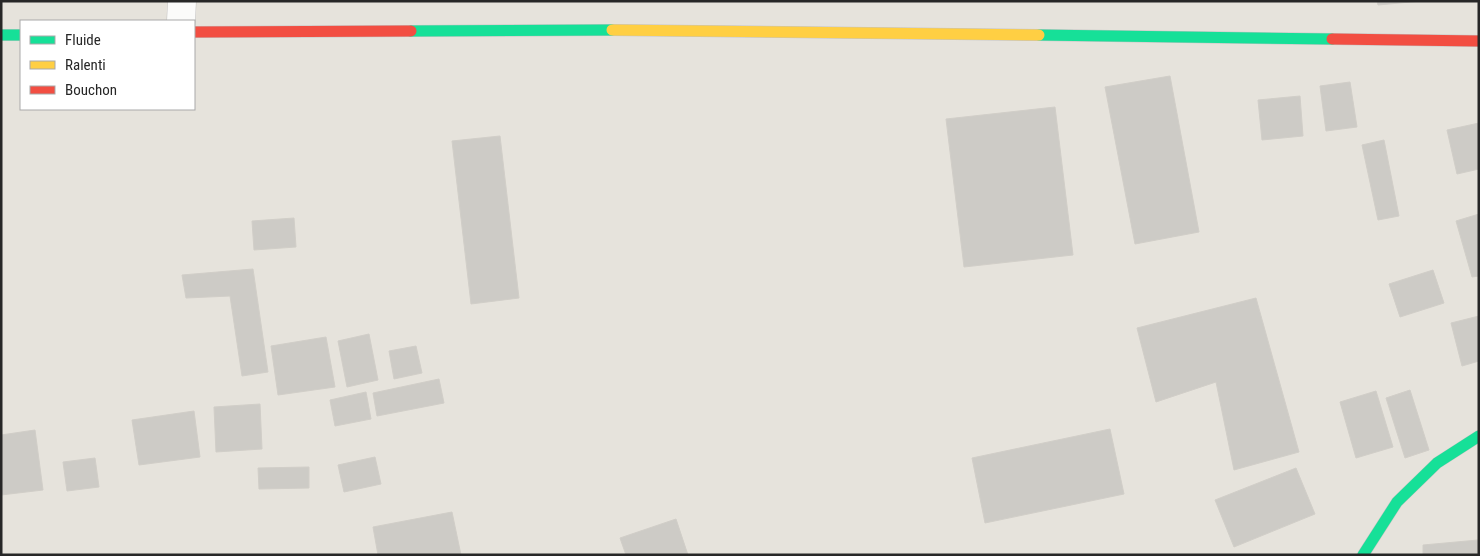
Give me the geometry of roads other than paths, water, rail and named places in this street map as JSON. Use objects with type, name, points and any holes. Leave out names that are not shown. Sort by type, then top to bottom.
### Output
[{"type":"main road","points":[[195,32],[707,30],[1479,41]]},
{"type":"main road","points":[[1,35],[20,35]]},
{"type":"main road","points":[[1364,555],[1397,502],[1437,463],[1479,436]]},
{"type":"street","points":[[181,20],[182,1]]}]
